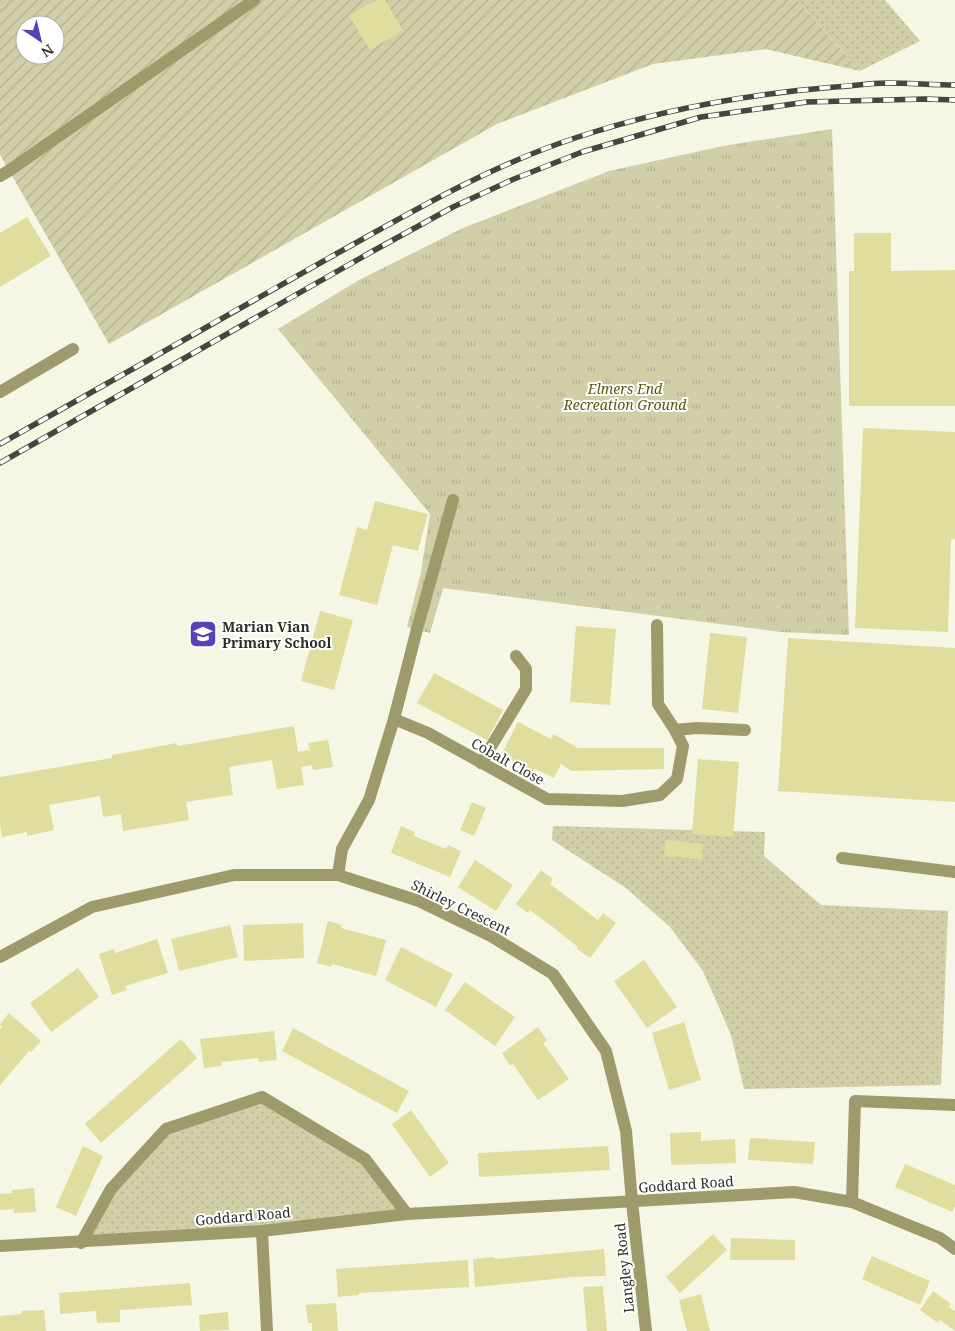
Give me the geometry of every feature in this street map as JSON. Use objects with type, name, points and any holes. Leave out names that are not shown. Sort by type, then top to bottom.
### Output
[{"type":"street","points":[[5,173],[254,0]]},
{"type":"street","points":[[0,392],[73,349]]},
{"type":"street","points":[[338,875],[342,849],[368,800],[394,719],[453,500]]},
{"type":"street","name":"Cobalt Close","points":[[394,719],[428,733],[547,799],[622,801],[660,795],[677,778],[682,746],[675,730],[658,704],[657,625]]},
{"type":"street","points":[[481,763],[526,689],[526,669],[516,656]]},
{"type":"street","points":[[675,730],[697,728],[745,730]]},
{"type":"street","points":[[842,858],[955,872]]},
{"type":"street","name":"Shirley Crescent","points":[[0,957],[92,907],[234,875],[338,875],[419,900],[489,935],[553,974],[606,1051],[626,1131],[632,1202]]},
{"type":"street","points":[[81,1243],[111,1189],[166,1129],[262,1097],[365,1159],[407,1214]]},
{"type":"street","points":[[852,1202],[855,1101],[955,1105]]},
{"type":"street","name":"Goddard Road","points":[[0,1246],[81,1243],[262,1231],[407,1214],[794,1192],[852,1202],[940,1238],[955,1250]]},
{"type":"street","name":"Langley Road","points":[[632,1202],[646,1331]]},
{"type":"street","points":[[262,1231],[267,1331]]},
{"type":"green space","points":[[0,0],[797,0],[860,71],[765,49],[653,64],[497,124],[109,344],[0,155]]},
{"type":"green space","points":[[797,0],[885,0],[920,41],[860,71]]},
{"type":"green space","name":"Elmers End Recreation Ground","points":[[832,129],[849,635],[781,632],[443,588],[430,633],[407,627],[421,572],[430,514],[278,329],[359,280],[463,228],[609,171],[723,146]]},
{"type":"green space","points":[[553,826],[765,832],[764,856],[821,905],[948,911],[941,1085],[744,1089],[731,1035],[703,971],[670,927],[626,888],[552,840]]},
{"type":"green space","points":[[262,1097],[365,1159],[407,1214],[81,1243],[111,1189],[166,1129]]},
{"type":"building","points":[[376,0],[385,0],[403,30],[370,50],[349,16]]},
{"type":"building","points":[[27,217],[51,256],[0,287],[0,233]]},
{"type":"building","points":[[854,233],[891,233],[891,271],[955,270],[955,406],[849,406],[849,271],[854,271]]},
{"type":"building","points":[[863,428],[955,432],[955,539],[951,539],[948,632],[855,628]]},
{"type":"building","points":[[375,501],[428,514],[418,551],[393,545],[377,605],[339,595],[357,527],[367,530]]},
{"type":"building","points":[[320,611],[353,620],[334,690],[301,681]]},
{"type":"building","points":[[576,626],[616,629],[610,705],[570,702]]},
{"type":"building","points":[[710,633],[747,637],[738,713],[702,709]]},
{"type":"building","points":[[788,638],[955,648],[955,802],[778,791]]},
{"type":"building","points":[[434,673],[503,710],[487,740],[417,703]]},
{"type":"building","points":[[518,722],[551,739],[553,734],[578,748],[664,748],[664,769],[571,771],[561,764],[554,778],[535,769],[534,772],[501,755]]},
{"type":"building","points":[[294,726],[298,752],[310,750],[308,743],[328,740],[333,767],[313,770],[312,765],[301,767],[304,785],[277,789],[272,760],[229,767],[233,795],[186,802],[189,820],[123,831],[121,814],[103,817],[100,796],[49,805],[54,830],[27,836],[27,832],[2,837],[0,823],[0,777],[112,758],[112,755],[177,743],[177,746]]},
{"type":"building","points":[[698,759],[739,762],[733,837],[692,834]]},
{"type":"building","points":[[472,802],[486,808],[474,836],[460,830]]},
{"type":"building","points":[[401,826],[415,832],[414,836],[446,849],[448,845],[461,851],[450,877],[391,853]]},
{"type":"building","points":[[666,840],[703,844],[702,859],[664,856]]},
{"type":"building","points":[[475,860],[513,885],[496,911],[458,887]]},
{"type":"building","points":[[541,870],[553,879],[550,884],[598,920],[603,913],[616,923],[590,958],[530,910],[528,913],[516,904]]},
{"type":"building","points":[[328,921],[342,925],[341,928],[386,940],[376,976],[332,964],[331,967],[317,963]]},
{"type":"building","points":[[303,923],[304,958],[244,961],[243,925]]},
{"type":"building","points":[[230,925],[238,957],[179,971],[171,939]]},
{"type":"building","points":[[157,939],[168,973],[125,986],[127,990],[112,995],[99,954],[114,949],[115,953]]},
{"type":"building","points":[[401,947],[453,974],[436,1007],[385,980]]},
{"type":"building","points":[[644,960],[677,1007],[647,1028],[614,981]]},
{"type":"building","points":[[78,968],[99,997],[51,1032],[30,1003]]},
{"type":"building","points":[[465,982],[515,1017],[495,1046],[445,1010]]},
{"type":"building","points":[[9,1013],[41,1041],[31,1052],[29,1051],[0,1085],[0,1029],[2,1027],[0,1024]]},
{"type":"building","points":[[684,1022],[701,1080],[669,1090],[652,1033]]},
{"type":"building","points":[[538,1027],[547,1040],[543,1043],[569,1079],[538,1100],[513,1064],[510,1066],[502,1053]]},
{"type":"building","points":[[293,1028],[409,1091],[397,1113],[282,1051]]},
{"type":"building","points":[[274,1031],[277,1060],[259,1062],[258,1058],[221,1062],[222,1066],[204,1068],[200,1039]]},
{"type":"building","points":[[181,1039],[197,1058],[101,1143],[85,1124]]},
{"type":"building","points":[[411,1110],[449,1163],[430,1177],[392,1124]]},
{"type":"building","points":[[701,1132],[701,1141],[735,1139],[736,1163],[671,1165],[670,1133]]},
{"type":"building","points":[[750,1138],[815,1142],[813,1164],[748,1160]]},
{"type":"building","points":[[83,1146],[103,1156],[76,1216],[56,1207]]},
{"type":"building","points":[[608,1146],[610,1170],[479,1177],[478,1153]]},
{"type":"building","points":[[905,1164],[955,1185],[955,1206],[952,1212],[895,1187]]},
{"type":"building","points":[[34,1188],[36,1212],[14,1213],[14,1209],[0,1210],[0,1194],[12,1193],[12,1190]]},
{"type":"building","points":[[713,1234],[727,1250],[680,1293],[666,1277]]},
{"type":"building","points":[[731,1238],[795,1240],[795,1260],[730,1260]]},
{"type":"building","points":[[604,1249],[606,1276],[573,1277],[475,1287],[473,1259],[494,1257],[495,1259]]},
{"type":"building","points":[[872,1256],[930,1281],[920,1305],[862,1279]]},
{"type":"building","points":[[468,1260],[469,1287],[359,1293],[359,1295],[338,1297],[336,1269]]},
{"type":"building","points":[[190,1283],[192,1305],[120,1310],[120,1322],[97,1323],[96,1311],[60,1314],[59,1293]]},
{"type":"building","points":[[603,1286],[607,1331],[587,1331],[583,1287]]},
{"type":"building","points":[[933,1291],[951,1304],[949,1307],[955,1311],[955,1331],[940,1320],[938,1323],[920,1310]]},
{"type":"building","points":[[701,1294],[710,1331],[687,1331],[679,1300]]},
{"type":"building","points":[[336,1303],[338,1331],[312,1331],[312,1323],[308,1323],[306,1305]]},
{"type":"building","points":[[44,1310],[46,1331],[0,1331],[0,1316],[22,1314],[22,1311]]},
{"type":"building","points":[[228,1312],[229,1330],[200,1331],[199,1315]]},
{"type":"railway","points":[[0,444],[452,190],[543,149],[639,119],[736,99],[874,83],[955,85]]},
{"type":"railway","points":[[0,463],[453,207],[514,179],[582,152],[701,117],[807,102],[955,100]]},
{"type":"place","name":"Marian Vian Primary School","points":[[203,634]]}]
